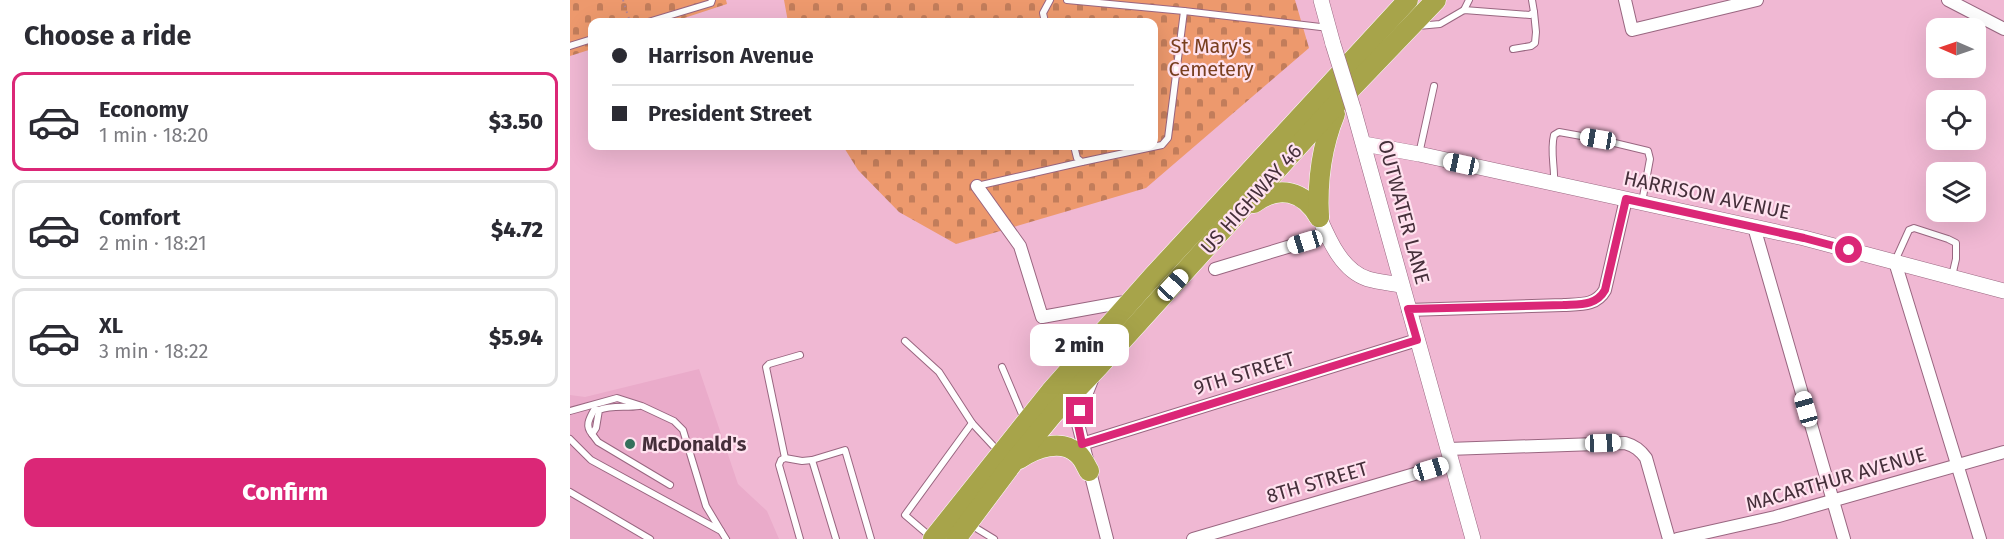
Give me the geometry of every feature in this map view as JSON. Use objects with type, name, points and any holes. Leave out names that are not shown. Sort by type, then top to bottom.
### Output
[{"type":"highway","name":"US HIGHWAY 46","points":[[933,539],[1006,459],[1054,413],[1233,220],[1346,104],[1436,0]]},
{"type":"highway","name":"US HIGHWAY 46","points":[[956,539],[977,532],[1006,459],[1025,422],[1131,301],[1406,2]]},
{"type":"highway","points":[[1323,226],[1318,191],[1320,162],[1326,137],[1346,104]]},
{"type":"highway","points":[[1233,220],[1261,197],[1284,192],[1304,199],[1313,207],[1323,226]]},
{"type":"highway","points":[[1006,459],[1032,450],[1054,446],[1065,447],[1078,454],[1089,471]]},
{"type":"street","name":"OUTWATER LANE","points":[[1321,0],[1346,104],[1364,144],[1401,285],[1473,539]]},
{"type":"street","points":[[1625,0],[1632,30],[1757,0]]},
{"type":"street","points":[[1948,0],[2004,29]]},
{"type":"street","name":"HARRISON AVENUE","points":[[1364,144],[1754,227],[1895,261],[2004,291]]},
{"type":"street","points":[[977,186],[1020,246],[1042,318],[1131,301]]},
{"type":"street","points":[[1408,309],[1588,304],[1595,301],[1605,290],[1626,199]]},
{"type":"street","points":[[1215,269],[1323,226],[1346,265],[1366,278],[1401,285]]},
{"type":"street","points":[[1754,227],[1844,539]]},
{"type":"street","points":[[1895,261],[1980,539]]},
{"type":"street","name":"9TH STREET","points":[[1082,444],[1417,340]]},
{"type":"street","points":[[1099,366],[1086,392],[1078,424],[1107,539]]},
{"type":"street","name":"8TH STREET","points":[[1193,539],[1450,456],[1625,443],[1634,445],[1646,458],[1669,539]]},
{"type":"street","name":"MACARTHUR AVENUE","points":[[1677,539],[1726,529],[2004,452]]},
{"type":"lane","points":[[661,18],[711,3],[712,0]]},
{"type":"lane","points":[[1044,18],[1043,13],[1050,0]]},
{"type":"lane","points":[[1067,0],[1329,28]]},
{"type":"lane","points":[[1412,26],[1440,24],[1464,10],[1469,0]]},
{"type":"lane","points":[[1513,49],[1535,43],[1532,0]]},
{"type":"lane","points":[[1464,10],[1527,15],[1534,12]]},
{"type":"lane","points":[[1158,146],[1162,145],[1168,138],[1184,11]]},
{"type":"lane","points":[[570,46],[588,40]]},
{"type":"lane","points":[[1419,154],[1434,86]]},
{"type":"lane","points":[[1554,184],[1552,141],[1554,135],[1559,132],[1598,139],[1648,151],[1650,159],[1642,203]]},
{"type":"lane","points":[[1075,150],[1077,158],[1082,162]]},
{"type":"lane","points":[[977,186],[1138,150]]},
{"type":"lane","points":[[1895,261],[1909,230],[1920,229],[1956,243],[1956,259],[1952,276]]},
{"type":"lane","points":[[904,341],[939,372],[972,423],[1006,459]]},
{"type":"lane","points":[[785,458],[766,367],[769,364],[800,355]]},
{"type":"lane","points":[[1002,367],[1025,422]]},
{"type":"lane","points":[[570,411],[617,398],[642,406],[674,421],[683,430],[705,506],[726,539]]},
{"type":"lane","points":[[642,406],[609,407],[599,410],[596,428],[592,434],[598,442],[670,484]]},
{"type":"lane","points":[[933,539],[905,515],[972,423]]},
{"type":"lane","points":[[570,439],[591,460],[721,531]]},
{"type":"lane","points":[[785,458],[812,460],[845,450],[871,539]]},
{"type":"lane","points":[[785,458],[779,465],[800,539]]},
{"type":"lane","points":[[812,460],[836,539]]},
{"type":"lane","points":[[570,492],[650,539]]},
{"type":"lane","points":[[977,532],[994,539]]},
{"type":"path","points":[[623,0],[629,18]]},
{"type":"shaded area","points":[[699,369],[738,484],[767,511],[779,539],[570,539],[570,395],[585,397]]},
{"type":"green space","points":[[570,0],[726,0],[727,4],[684,18],[588,18],[588,50],[570,56]]},
{"type":"green space","name":"St Mary's Cemetery","points":[[784,0],[1295,0],[1309,48],[1146,188],[956,244],[899,212],[858,170],[846,150],[1158,150],[1158,18],[787,18]]},
{"type":"place","name":"McDonald's","points":[[630,444]]},
{"type":"route","points":[[1080,411],[1078,424],[1082,444],[1417,340],[1408,309],[1588,304],[1601,297],[1605,290],[1626,199],[1849,250]]}]
